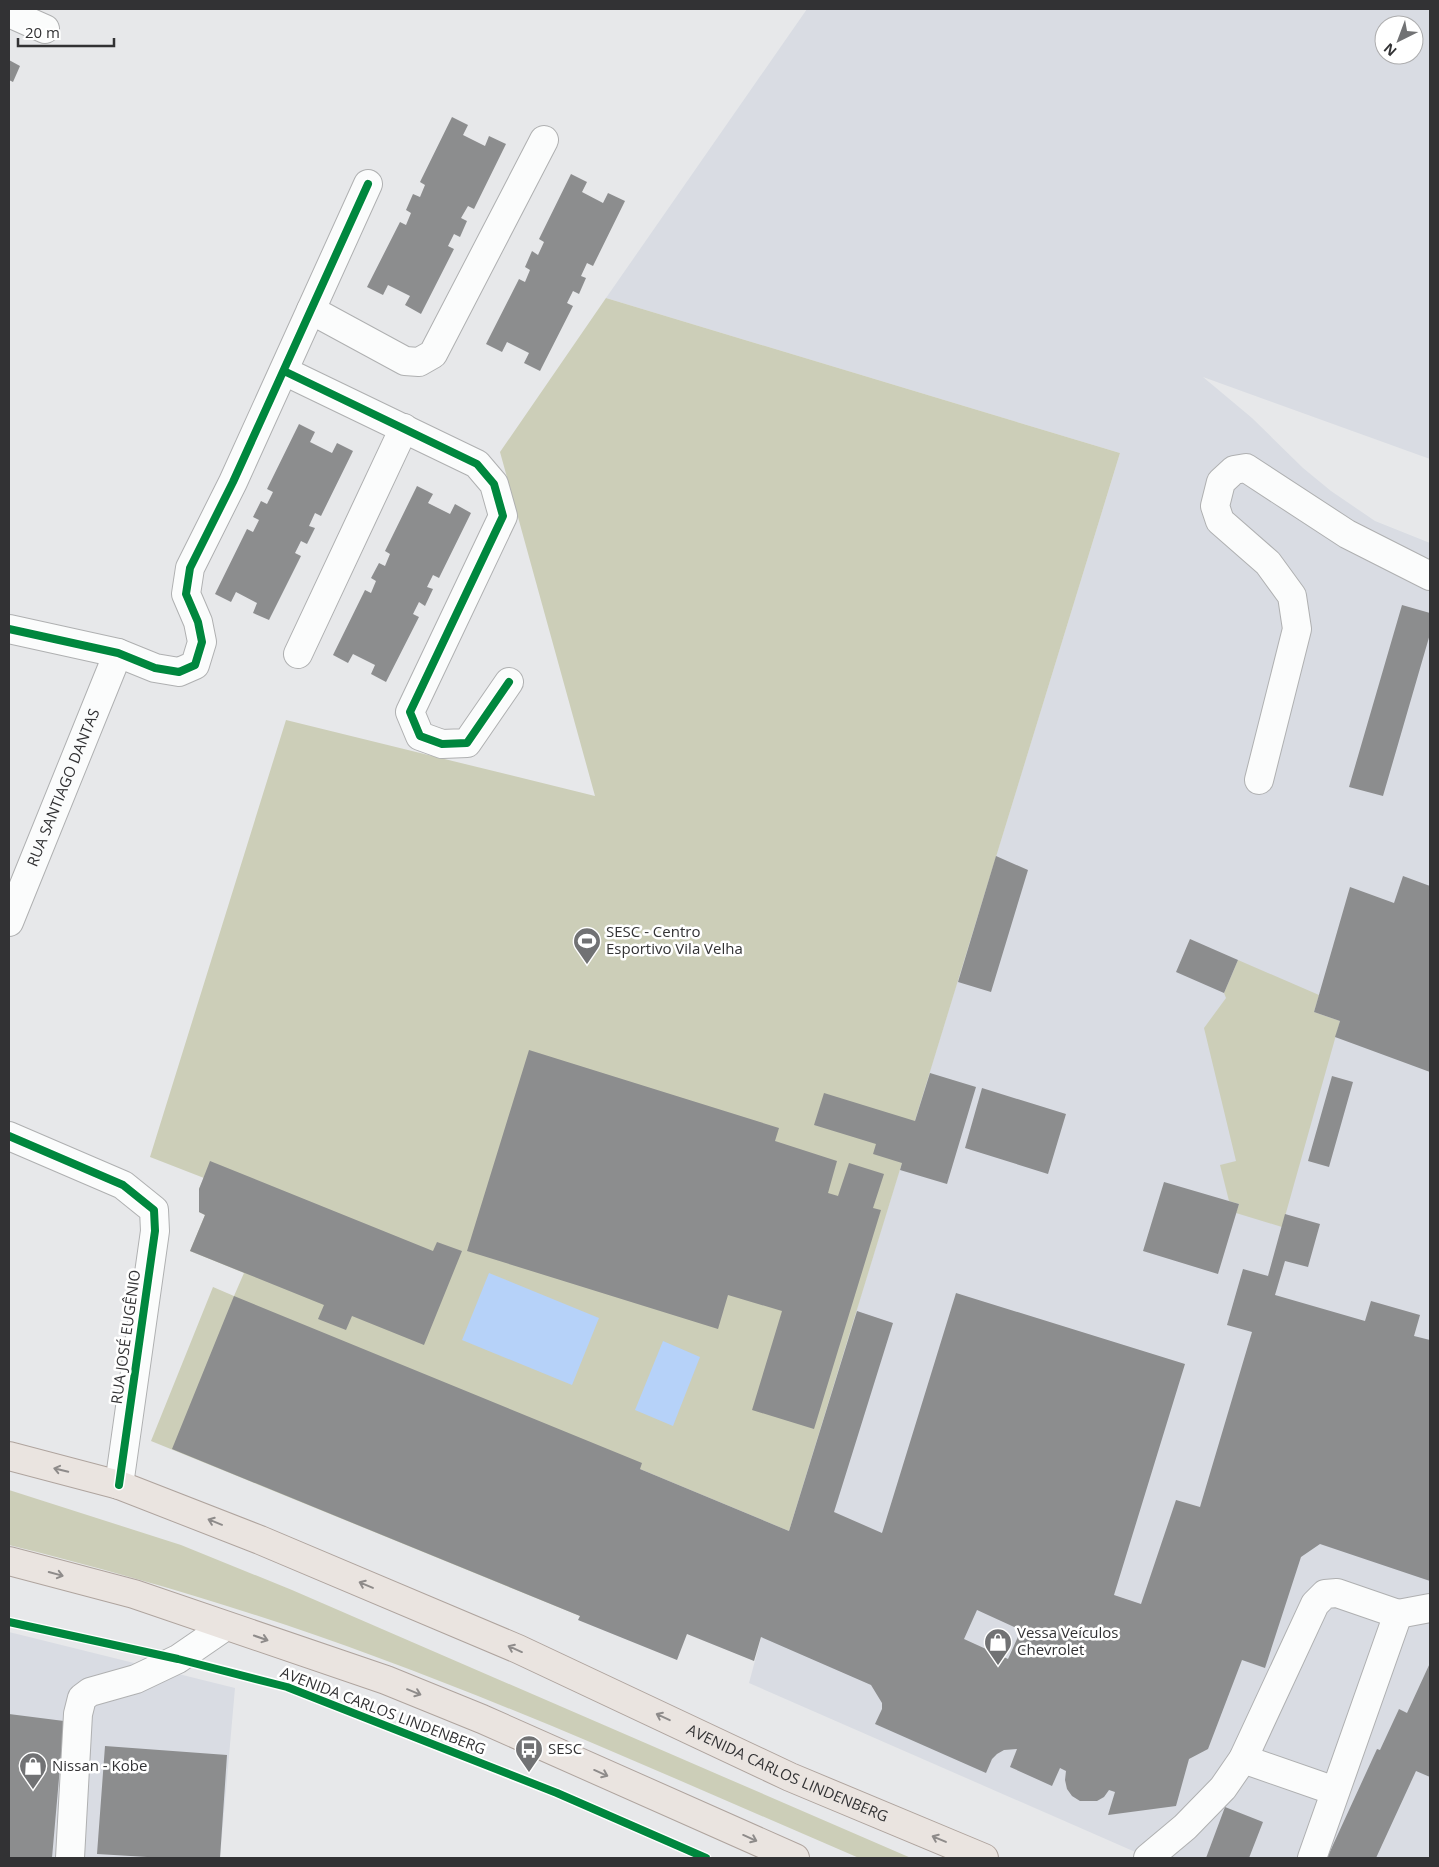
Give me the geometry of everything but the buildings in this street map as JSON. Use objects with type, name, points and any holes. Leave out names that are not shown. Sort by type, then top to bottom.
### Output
[{"type":"main road","name":"AVENIDA CARLOS LINDENBERG","points":[[9,1456],[119,1485],[260,1540],[518,1649],[790,1777],[984,1858]]},
{"type":"main road","name":"AVENIDA CARLOS LINDENBERG","points":[[9,1561],[134,1594],[386,1680],[795,1858]]},
{"type":"street","points":[[9,13],[45,30]]},
{"type":"street","points":[[311,310],[405,361],[418,362],[433,354],[544,140]]},
{"type":"street","points":[[9,629],[118,653],[155,668],[179,672],[195,665],[202,642],[198,622],[186,594],[190,568],[233,482],[368,184]]},
{"type":"street","points":[[284,371],[477,464],[494,484],[503,516],[410,712],[420,736],[442,744],[467,743],[509,682]]},
{"type":"street","points":[[298,654],[404,428]]},
{"type":"street","points":[[1259,780],[1297,629],[1292,596],[1268,563],[1220,521],[1215,506],[1221,482],[1234,470],[1246,468],[1347,534],[1430,576]]},
{"type":"street","name":"RUA SANTIAGO DANTAS","points":[[9,922],[118,653]]},
{"type":"street","name":"RUA JOSÉ EUGÊNIO","points":[[9,1136],[123,1185],[154,1210],[155,1231],[119,1485]]},
{"type":"street","points":[[1148,1858],[1185,1827],[1223,1788],[1243,1759],[1315,1604],[1325,1594],[1337,1593],[1398,1614],[1430,1608]]},
{"type":"street","points":[[1312,1858],[1398,1614]]},
{"type":"street","points":[[70,1858],[78,1714],[82,1698],[90,1692],[136,1680],[178,1659],[226,1626]]},
{"type":"street","points":[[1243,1759],[1335,1792]]},
{"type":"shaded area","points":[[807,9],[1430,9],[1430,459],[1203,377],[1252,418],[1303,468],[1331,491],[1375,521],[1430,543],[1430,1858],[1149,1858],[749,1683],[799,1497],[1120,453],[606,298]]},
{"type":"shaded area","points":[[9,1632],[235,1688],[220,1858],[9,1858]]},
{"type":"green space","name":"SESC - Centro Esportivo Vila Velha","points":[[606,298],[1120,453],[789,1531],[640,1469],[580,1616],[151,1441],[213,1287],[234,1296],[244,1273],[190,1251],[205,1215],[199,1212],[199,1189],[204,1178],[150,1157],[286,720],[595,796],[500,452]]},
{"type":"green space","points":[[1238,960],[1319,995],[1314,1012],[1340,1021],[1282,1227],[1236,1213],[1239,1204],[1229,1201],[1220,1165],[1236,1161],[1204,1028],[1226,998],[1224,993]]},
{"type":"green space","points":[[9,1490],[181,1545],[292,1590],[911,1858],[859,1858],[561,1730],[440,1681],[333,1641],[196,1596],[103,1569],[9,1545]]},
{"type":"water","points":[[489,1273],[599,1318],[572,1385],[462,1340]]},
{"type":"water","points":[[663,1341],[700,1357],[673,1426],[635,1410]]},
{"type":"cycle path","points":[[9,629],[118,653],[155,668],[179,672],[195,665],[202,642],[198,622],[186,594],[190,568],[233,482],[368,184]]},
{"type":"cycle path","points":[[284,371],[477,464],[494,484],[503,516],[410,712],[420,736],[442,744],[467,743],[509,682]]},
{"type":"cycle path","points":[[9,1136],[123,1185],[154,1210],[155,1231],[119,1485]]},
{"type":"cycle path","points":[[9,1622],[178,1659],[287,1687],[557,1793],[706,1858]]},
{"type":"place","name":"SESC - Centro Esportivo Vila Velha","points":[[587,965]]},
{"type":"place","name":"Vessa Veículos Chevrolet","points":[[998,1666]]},
{"type":"place","name":"SESC","points":[[529,1773]]},
{"type":"place","name":"Nissan - Kobe","points":[[33,1790]]}]
